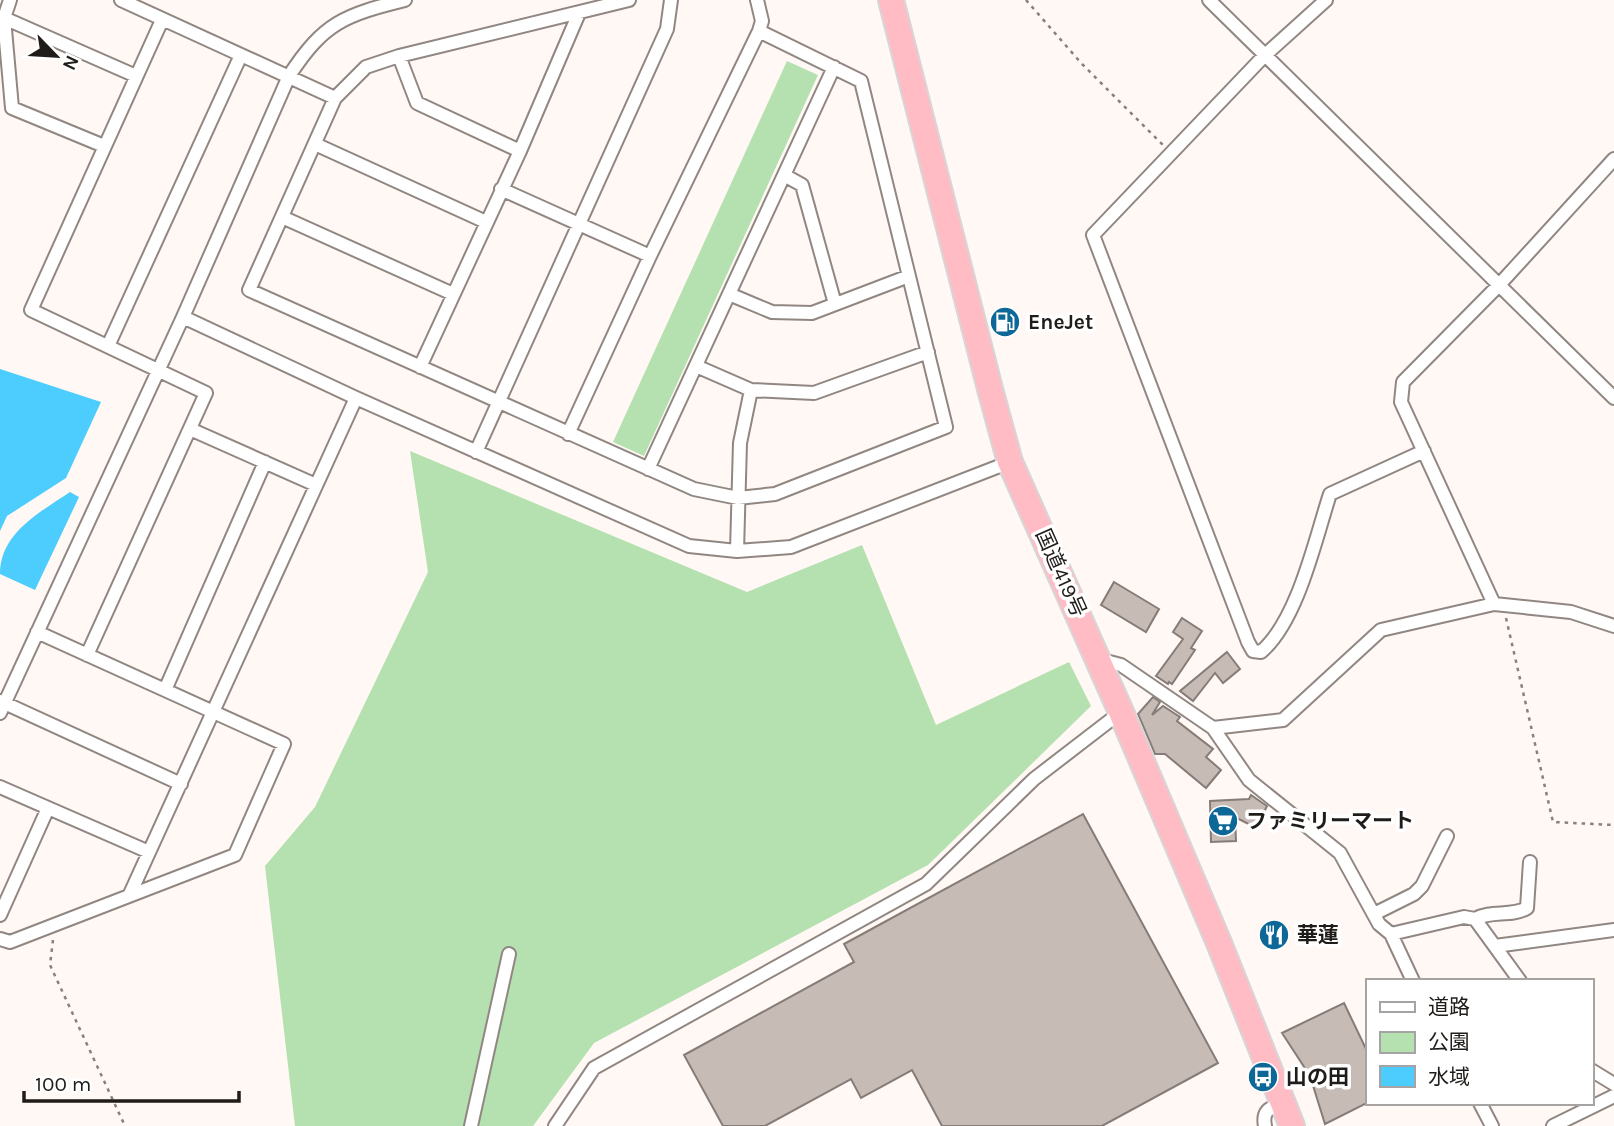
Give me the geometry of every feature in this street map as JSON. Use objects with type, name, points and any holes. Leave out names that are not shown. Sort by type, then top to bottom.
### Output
[{"type":"highway","name":"国道419号","points":[[891,0],[1010,462],[1121,712],[1219,943],[1292,1126]]},
{"type":"street","points":[[10,0],[4,18],[12,108],[104,146]]},
{"type":"street","points":[[121,0],[335,98]]},
{"type":"street","points":[[181,784],[2,705],[183,317],[289,76],[307,48],[360,5],[405,0]]},
{"type":"street","points":[[629,0],[399,56],[366,67],[335,98],[249,290],[694,489],[738,498],[775,494],[946,427],[861,81],[759,31]]},
{"type":"street","points":[[476,452],[667,29],[671,0]]},
{"type":"street","points":[[568,434],[650,256],[759,31],[762,21],[757,0]]},
{"type":"street","points":[[1209,0],[1614,398]]},
{"type":"street","points":[[1326,0],[1264,56],[1093,235],[1253,651],[1261,652],[1267,647],[1287,620],[1330,494],[1424,451]]},
{"type":"street","points":[[420,367],[520,151],[579,13]]},
{"type":"street","points":[[4,18],[136,76]]},
{"type":"street","points":[[87,655],[206,393],[31,310],[162,20]]},
{"type":"street","points":[[108,346],[241,55]]},
{"type":"street","points":[[399,56],[417,103],[520,151]]},
{"type":"street","points":[[648,469],[834,67]]},
{"type":"street","points":[[315,144],[486,222]]},
{"type":"street","points":[[1499,605],[1401,402],[1403,382],[1499,285],[1614,159]]},
{"type":"street","points":[[784,175],[802,185],[835,304]]},
{"type":"street","points":[[501,189],[650,256]]},
{"type":"street","points":[[282,217],[453,294]]},
{"type":"street","points":[[729,294],[772,312],[812,313],[909,276]]},
{"type":"street","points":[[183,317],[356,398],[689,546],[737,551],[791,547],[1010,462]]},
{"type":"street","points":[[696,366],[751,390],[814,393],[928,352]]},
{"type":"street","points":[[737,551],[740,443],[751,390]]},
{"type":"street","points":[[130,894],[356,398]]},
{"type":"street","points":[[190,429],[316,485]]},
{"type":"street","points":[[165,690],[265,462]]},
{"type":"street","points":[[1213,728],[1283,720],[1381,631],[1499,605],[1571,612],[1614,626]]},
{"type":"street","points":[[0,939],[10,942],[235,855],[284,744],[37,632]]},
{"type":"street","points":[[1098,659],[1121,665],[1213,728],[1249,780],[1340,853],[1379,925],[1391,934],[1412,979]]},
{"type":"street","points":[[555,1126],[594,1068],[926,884],[1034,779],[1121,712]]},
{"type":"street","points":[[0,787],[149,852]]},
{"type":"street","points":[[0,915],[48,808]]},
{"type":"street","points":[[1374,914],[1414,894],[1422,887],[1447,836]]},
{"type":"street","points":[[1391,934],[1527,908],[1530,862]]},
{"type":"street","points":[[1475,919],[1519,979]]},
{"type":"street","points":[[1495,946],[1614,930]]},
{"type":"street","points":[[471,1126],[509,954]]},
{"type":"street","points":[[1593,1071],[1614,1084]]},
{"type":"street","points":[[1553,1126],[1614,1096]]},
{"type":"street","points":[[1265,1126],[1264,1114],[1282,1103]]},
{"type":"street","points":[[1481,1105],[1492,1126]]},
{"type":"path","points":[[1026,0],[1082,64],[1172,153]]},
{"type":"path","points":[[1499,605],[1553,822],[1614,825]]},
{"type":"path","points":[[54,924],[50,965],[125,1126]]},
{"type":"green space","points":[[787,61],[818,75],[644,456],[613,442]]},
{"type":"green space","points":[[410,451],[747,592],[862,545],[936,725],[1069,662],[1091,706],[928,865],[594,1043],[533,1126],[295,1126],[265,866],[315,807],[428,572]]},
{"type":"water","points":[[0,369],[101,402],[66,478],[7,516],[0,531]]},
{"type":"water","points":[[70,492],[79,497],[35,590],[0,574],[2,560],[14,536],[34,516]]},
{"type":"building","points":[[1114,582],[1159,609],[1146,632],[1101,605]]},
{"type":"building","points":[[1182,618],[1202,631],[1191,648],[1195,650],[1172,684],[1168,684],[1156,676],[1183,639],[1173,632]]},
{"type":"building","points":[[1227,652],[1240,669],[1223,683],[1215,673],[1193,701],[1180,691]]},
{"type":"building","points":[[1153,697],[1160,702],[1152,715],[1163,706],[1180,717],[1177,721],[1213,749],[1206,757],[1221,770],[1206,788],[1165,754],[1155,754],[1138,714]]},
{"type":"building","points":[[1251,795],[1267,806],[1256,828],[1235,817],[1236,841],[1211,842],[1210,801],[1249,799]]},
{"type":"building","points":[[1083,814],[1218,1063],[1102,1126],[942,1126],[912,1070],[861,1098],[851,1079],[765,1126],[723,1126],[684,1055],[854,962],[844,944]]},
{"type":"building","name":"華蓮","points":[[1275,921],[1285,942],[1273,948],[1263,927]]},
{"type":"building","points":[[1344,1003],[1366,1049],[1366,1104],[1325,1124],[1310,1076],[1282,1033]]},
{"type":"place","name":"EneJet","points":[[1005,322]]},
{"type":"place","name":"ファミリーマート","points":[[1223,821]]},
{"type":"place","name":"華蓮","points":[[1274,935]]},
{"type":"place","name":"山の田","points":[[1263,1077]]}]
